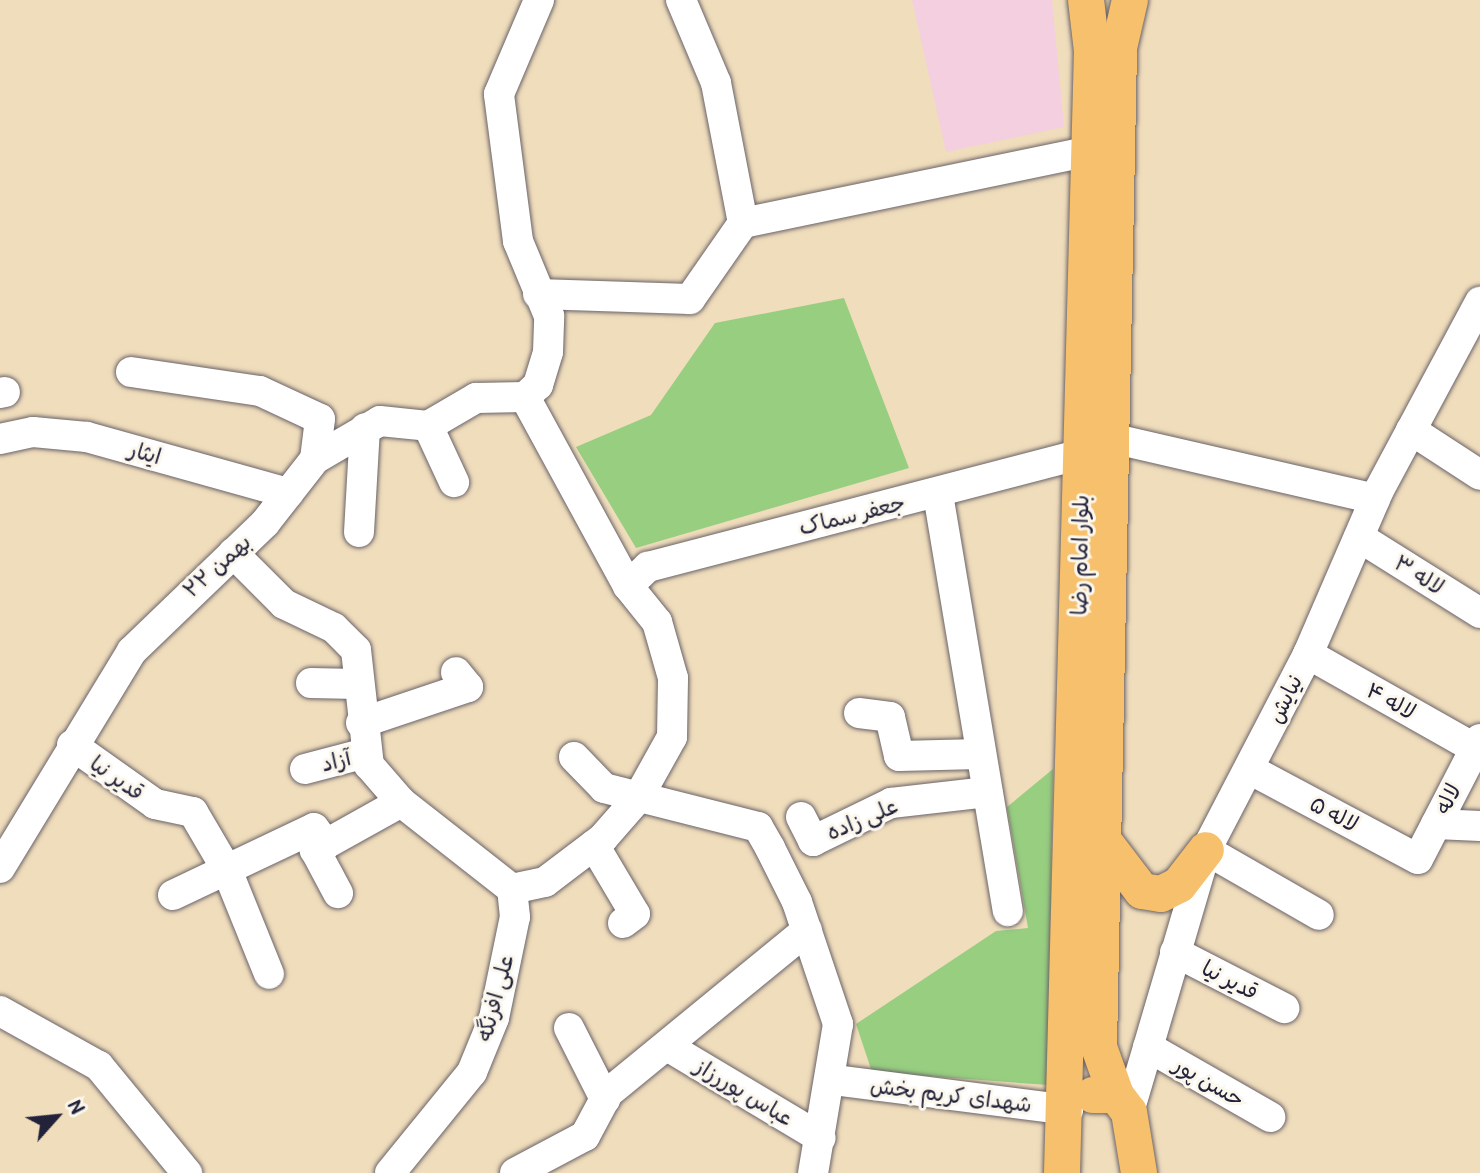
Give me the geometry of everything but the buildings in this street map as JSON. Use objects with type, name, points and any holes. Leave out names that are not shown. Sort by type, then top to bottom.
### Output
[{"type":"main road","name":"بلوار امام رضا","points":[[1086,0],[1103,840],[1099,1047],[1123,1103],[1139,1173]]},
{"type":"main road","name":"بلوار امام رضا","points":[[1062,1173],[1068,1110],[1097,446],[1119,48],[1130,0]]},
{"type":"main road","points":[[1103,840],[1142,891],[1161,894],[1179,885],[1206,850]]},
{"type":"main road","points":[[1068,1110],[1090,1095],[1123,1103]]},
{"type":"street","points":[[454,482],[428,426],[476,398],[525,397],[538,385],[548,352],[549,316],[518,241],[501,154],[499,94],[539,0]]},
{"type":"street","points":[[681,0],[716,83],[743,223]]},
{"type":"street","points":[[538,294],[690,299],[743,223],[1090,151]]},
{"type":"street","name":"نیایش","points":[[1123,1103],[1148,1047],[1206,850],[1251,770],[1308,654],[1375,499],[1480,302]]},
{"type":"street","points":[[131,372],[260,391],[320,419],[315,459]]},
{"type":"street","points":[[233,553],[284,604],[334,628],[356,650],[366,753],[401,802],[512,889],[545,882],[594,845],[638,798],[672,737],[673,678],[657,622],[628,586],[525,397]]},
{"type":"street","name":"۲۲ بهمن","points":[[0,868],[72,745],[132,651],[233,553],[315,459],[380,421],[428,426]]},
{"type":"street","points":[[359,532],[365,428]]},
{"type":"street","points":[[1411,430],[1480,475]]},
{"type":"street","name":"ایثار","points":[[0,439],[33,432],[87,437],[288,493]]},
{"type":"street","points":[[1097,446],[1375,499]]},
{"type":"street","name":"جعفر سماک","points":[[628,586],[648,567],[938,494],[1097,446]]},
{"type":"street","points":[[938,494],[1008,911]]},
{"type":"street","name":"لاله ۳","points":[[1359,537],[1480,613]]},
{"type":"street","name":"لاله ۴","points":[[1308,654],[1477,744]]},
{"type":"street","points":[[361,723],[468,687],[456,672]]},
{"type":"street","points":[[311,683],[357,684]]},
{"type":"street","points":[[859,713],[890,717],[899,756],[980,754]]},
{"type":"street","name":"لاله","points":[[1418,859],[1477,744]]},
{"type":"street","name":"قدیر نیا","points":[[72,745],[155,804],[193,812],[227,870],[269,974]]},
{"type":"street","name":"آزاد","points":[[305,769],[366,753]]},
{"type":"street","points":[[574,757],[604,788],[758,827],[807,930],[838,1024],[834,1080],[813,1173]]},
{"type":"street","name":"لاله ۵","points":[[1251,770],[1418,859]]},
{"type":"street","name":"علی زاده","points":[[801,817],[813,841],[891,803],[987,792]]},
{"type":"street","points":[[338,893],[315,850],[401,802]]},
{"type":"street","points":[[1436,824],[1480,826]]},
{"type":"street","points":[[173,895],[314,828],[326,844]]},
{"type":"street","points":[[594,845],[635,914],[623,923]]},
{"type":"street","points":[[1206,850],[1319,915]]},
{"type":"street","name":"علی افرنگه","points":[[390,1173],[472,1072],[494,1018],[515,917],[512,889]]},
{"type":"street","points":[[515,1173],[585,1136],[605,1099],[807,930]]},
{"type":"street","name":"قدیر نیا","points":[[1175,952],[1284,1008]]},
{"type":"street","points":[[0,1011],[99,1066],[187,1173]]},
{"type":"street","points":[[569,1028],[605,1099]]},
{"type":"street","name":"عباس پوررزاز","points":[[667,1046],[821,1138]]},
{"type":"street","name":"حسن پور","points":[[1148,1047],[1270,1117]]},
{"type":"street","name":"شهدای کریم بخش","points":[[834,1080],[1068,1110]]},
{"type":"shaded area","points":[[912,0],[1052,0],[1064,127],[946,152]]},
{"type":"green space","points":[[844,298],[909,468],[636,548],[576,447],[651,415],[715,323]]},
{"type":"green space","points":[[1053,769],[1048,1085],[872,1072],[856,1024],[996,931],[1028,928],[1007,807]]}]
